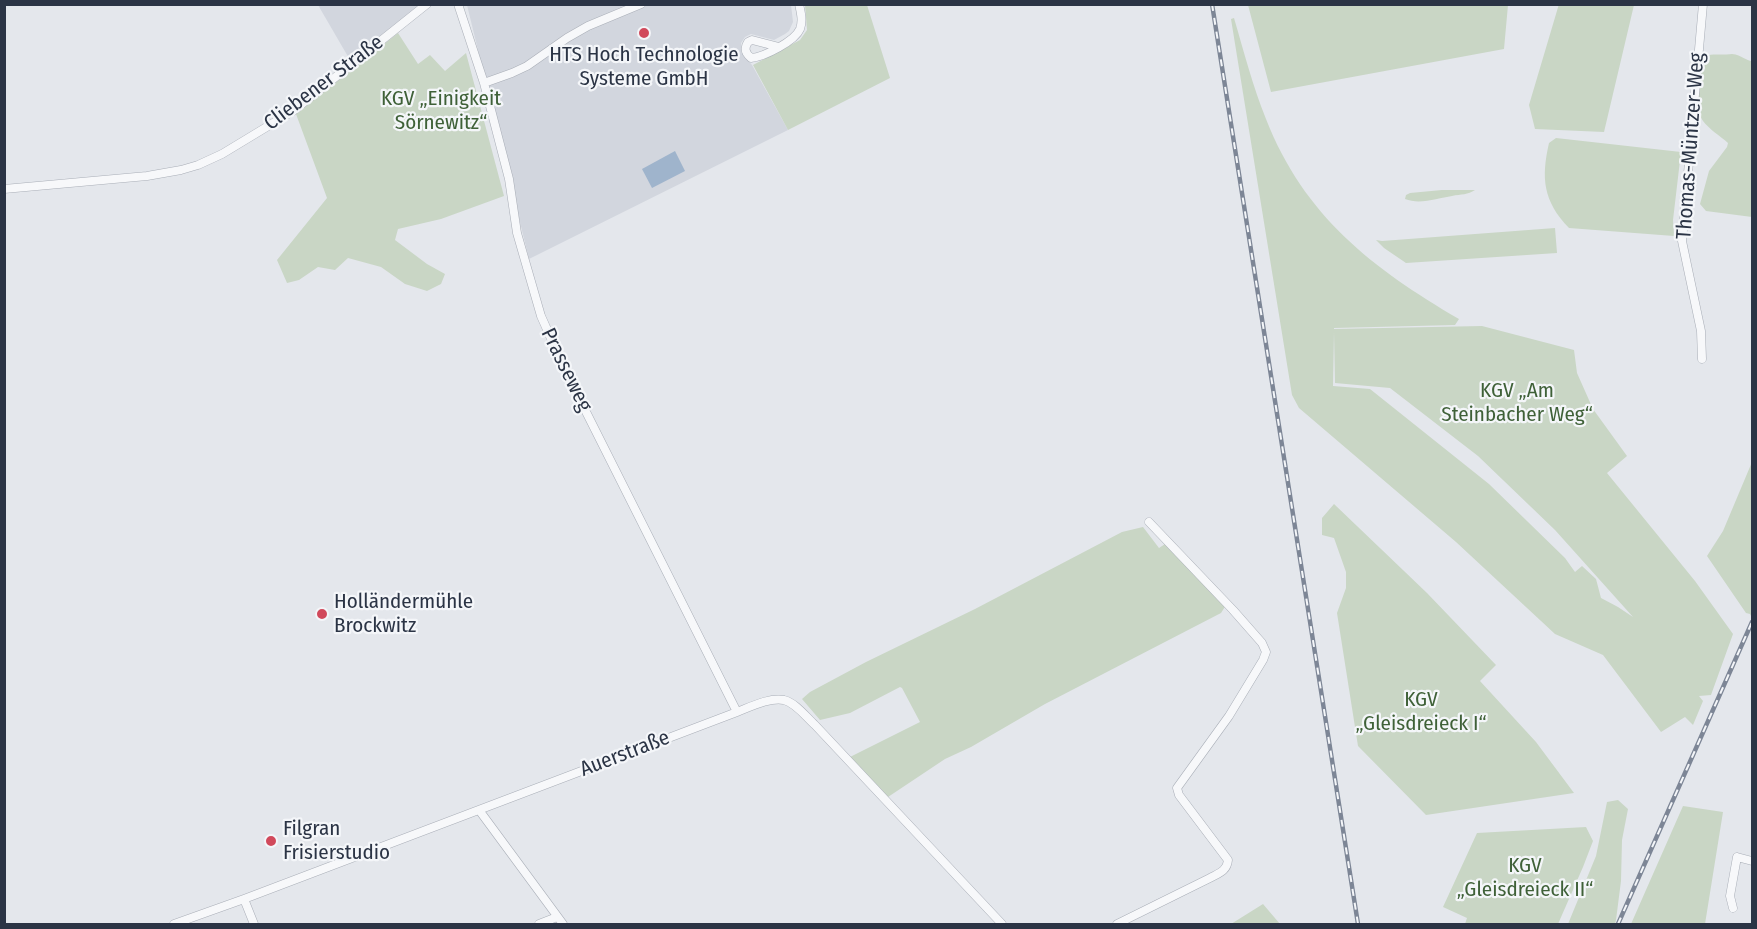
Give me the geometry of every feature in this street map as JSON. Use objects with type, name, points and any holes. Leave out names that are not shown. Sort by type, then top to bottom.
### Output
[{"type":"street","name":"Cliebener Straße","points":[[4,189],[147,176],[198,165],[222,154],[293,111],[427,4]]},
{"type":"street","name":"Prasseweg","points":[[458,4],[484,83],[509,179],[517,233],[541,316],[566,372],[737,712]]},
{"type":"street","points":[[484,83],[527,66],[567,38],[640,4]]},
{"type":"street","points":[[779,47],[799,32],[802,20],[799,4]]},
{"type":"street","name":"Thomas-Müntzer-Weg","points":[[1702,358],[1701,331],[1682,241],[1703,4]]},
{"type":"street","points":[[1117,924],[1225,870],[1228,860],[1179,795],[1177,788],[1229,716],[1266,652],[1262,643],[1227,603],[1149,522]]},
{"type":"street","name":"Auerstraße","points":[[174,924],[737,712],[770,701],[784,700],[794,705],[815,725],[1002,924]]},
{"type":"street","points":[[479,810],[560,921],[539,924]]},
{"type":"street","points":[[1733,908],[1730,896],[1737,857],[1752,861]]},
{"type":"street","points":[[244,899],[254,924]]},
{"type":"shaded area","points":[[318,5],[422,5],[350,60]]},
{"type":"shaded area","points":[[467,5],[791,5],[793,22],[789,31],[774,40],[751,34],[741,43],[741,52],[752,65],[788,130],[529,259]]},
{"type":"green space","points":[[1248,4],[1508,5],[1504,49],[1271,92]]},
{"type":"green space","points":[[1559,4],[1634,5],[1604,132],[1535,129],[1529,105]]},
{"type":"green space","points":[[805,5],[867,5],[890,78],[788,130],[753,65],[800,40],[807,30]]},
{"type":"green space","name":"KGV „Am Steinbacher Weg“","points":[[1234,18],[1266,119],[1300,184],[1344,236],[1370,259],[1397,280],[1459,319],[1455,325],[1334,329],[1482,326],[1574,350],[1577,373],[1593,409],[1627,456],[1607,473],[1695,581],[1733,634],[1711,695],[1699,696],[1703,701],[1693,725],[1685,717],[1661,732],[1603,655],[1555,634],[1456,542],[1299,408],[1292,395],[1231,19]],"holes":[[[1334,332],[1335,383],[1390,388],[1478,456],[1555,530],[1633,617],[1601,598],[1596,579],[1582,566],[1575,572],[1565,558],[1489,484],[1370,389],[1333,386]]]},
{"type":"green space","name":"KGV „Einigkeit Sörnewitz“","points":[[398,33],[418,64],[430,55],[445,71],[466,53],[504,196],[441,219],[398,229],[395,240],[427,264],[445,274],[441,284],[427,291],[405,284],[381,267],[348,258],[335,270],[318,267],[299,280],[287,283],[277,260],[327,198],[296,114]]},
{"type":"green space","points":[[1732,54],[1752,61],[1752,217],[1706,211],[1700,204],[1709,171],[1728,143],[1708,127],[1700,115],[1697,96],[1698,75],[1704,59],[1709,55]]},
{"type":"green space","points":[[1556,138],[1681,152],[1673,220],[1674,236],[1569,228],[1554,208],[1546,188],[1546,156],[1549,143]]},
{"type":"green space","points":[[1475,190],[1467,194],[1429,200],[1405,199],[1410,193]]},
{"type":"green space","points":[[1555,228],[1557,253],[1406,263],[1376,240],[1382,241]]},
{"type":"green space","points":[[1752,462],[1752,618],[1746,613],[1707,556],[1723,531]]},
{"type":"green space","name":"KGV „Gleisdreieck I“","points":[[1334,504],[1427,593],[1496,665],[1480,681],[1536,742],[1574,793],[1426,815],[1358,746],[1337,613],[1346,588],[1346,572],[1334,538],[1322,535],[1322,518]]},
{"type":"green space","points":[[1143,527],[1159,548],[1168,542],[1228,602],[1221,613],[1045,704],[971,747],[945,759],[888,797],[850,757],[920,722],[902,688],[850,713],[820,720],[802,699],[810,692],[866,662],[975,609],[1122,532]]},
{"type":"green space","points":[[1618,800],[1628,809],[1622,840],[1621,881],[1615,924],[1568,924],[1596,856],[1607,802]]},
{"type":"green space","points":[[1683,806],[1723,812],[1705,924],[1631,924]]},
{"type":"green space","name":"KGV „Gleisdreieck II“","points":[[1586,827],[1593,841],[1558,924],[1465,924],[1467,918],[1443,907],[1477,833]]},
{"type":"green space","points":[[1263,904],[1280,924],[1231,924]]},
{"type":"water","points":[[675,151],[685,171],[652,188],[642,169]]},
{"type":"railway","points":[[1212,4],[1358,924]]},
{"type":"railway","points":[[1618,924],[1752,622]]},
{"type":"place","name":"HTS Hoch Technologie Systeme GmbH","points":[[644,33]]},
{"type":"place","name":"Holländermühle Brockwitz","points":[[322,614]]},
{"type":"place","name":"Filgran Frisierstudio","points":[[271,841]]}]
